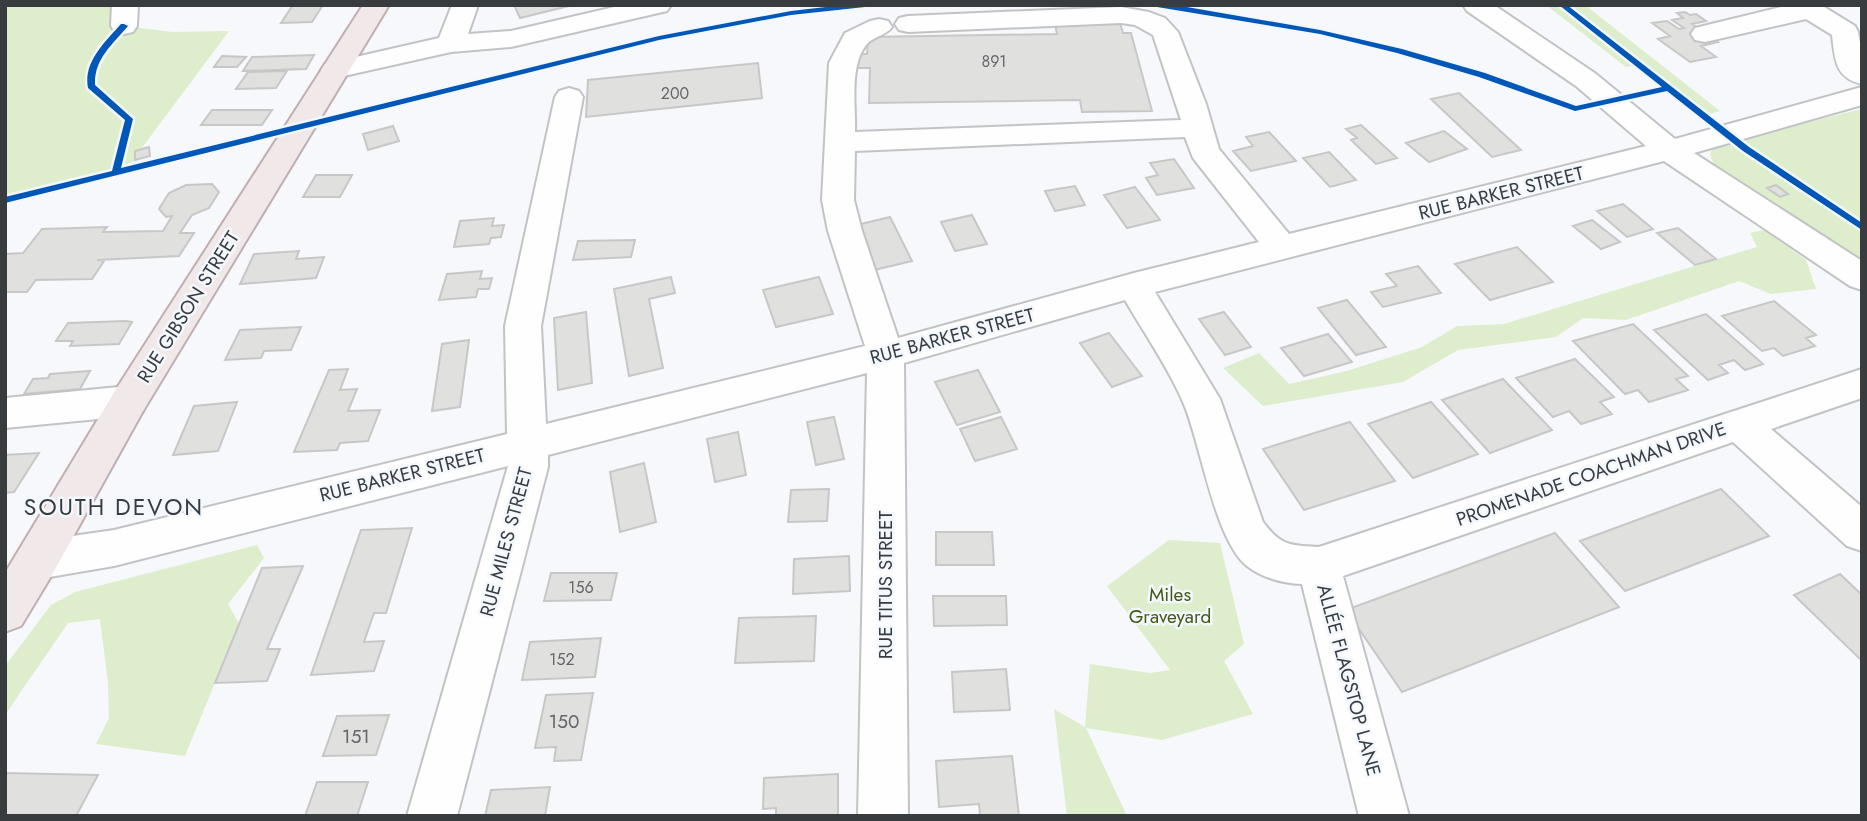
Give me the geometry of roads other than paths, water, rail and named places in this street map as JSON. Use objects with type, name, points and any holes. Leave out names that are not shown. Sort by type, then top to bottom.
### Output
[{"type":"main road","name":"RUE GIBSON STREET","points":[[5,612],[38,560],[129,401],[376,5]]},
{"type":"street","points":[[451,44],[466,5]]},
{"type":"street","points":[[335,70],[604,5]]},
{"type":"street","points":[[451,44],[511,39],[658,5]]},
{"type":"street","points":[[1476,5],[1586,80],[1669,150],[1862,278]]},
{"type":"street","points":[[1705,33],[1806,8],[1845,32],[1850,68],[1862,76]]},
{"type":"street","name":"RUE TITUS STREET","points":[[883,816],[886,355],[841,214],[841,142],[846,54],[861,34],[894,26],[1121,15],[1149,20],[1165,32],[1197,128]]},
{"type":"street","name":"RUE BARKER STREET","points":[[38,560],[114,548],[528,442],[886,355],[1134,285],[1669,150],[1862,96]]},
{"type":"street","name":"RUE MILES STREET","points":[[432,816],[528,467],[523,326],[569,97]]},
{"type":"street","points":[[841,142],[1197,128],[1204,151],[1283,249]]},
{"type":"street","name":"ALLÉE FLAGSTOP LANE","points":[[1134,285],[1201,399],[1247,533],[1261,552],[1284,564],[1319,566],[1384,816]]},
{"type":"street","name":"PROMENADE COACHMAN DRIVE","points":[[1319,566],[1862,383]]},
{"type":"street","points":[[5,413],[129,401]]},
{"type":"street","points":[[1739,424],[1862,534]]},
{"type":"district","name":"SOUTH DEVON","points":[[114,507]]},
{"type":"park label","name":"Miles Graveyard","points":[[1170,605]]}]
